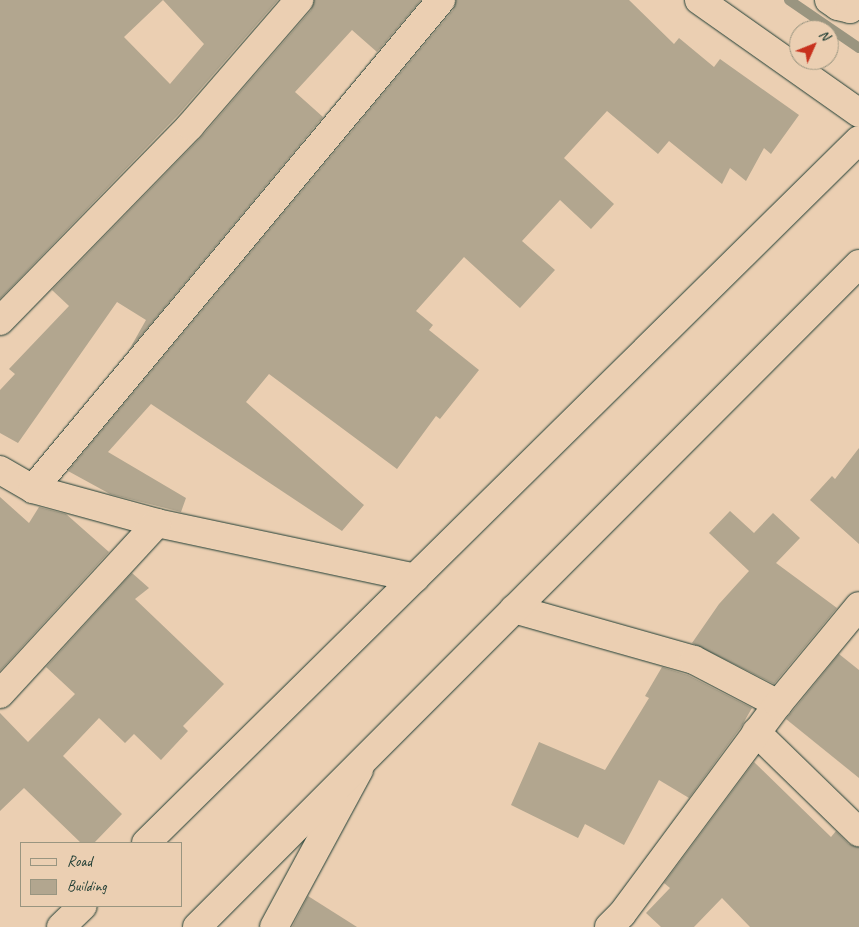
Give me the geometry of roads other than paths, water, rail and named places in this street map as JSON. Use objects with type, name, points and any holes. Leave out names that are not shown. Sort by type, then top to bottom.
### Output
[{"type":"street","points":[[0,321],[190,126],[300,0]]},
{"type":"street","points":[[33,489],[441,0]]},
{"type":"street","points":[[699,0],[859,113]]},
{"type":"street","points":[[829,0],[838,6],[850,9],[859,1]]},
{"type":"street","points":[[147,842],[415,578],[846,165],[859,140]]},
{"type":"street","points":[[197,927],[859,264]]},
{"type":"street","points":[[0,470],[33,489],[157,523],[415,578]]},
{"type":"street","points":[[0,694],[157,523]]},
{"type":"street","points":[[622,923],[756,732],[859,606]]},
{"type":"street","points":[[514,609],[694,660],[778,704]]},
{"type":"street","points":[[756,732],[859,832]]},
{"type":"street","points":[[274,927],[365,759]]},
{"type":"street","points":[[61,927],[82,907]]},
{"type":"waterway","points":[[789,0],[859,48]]}]
